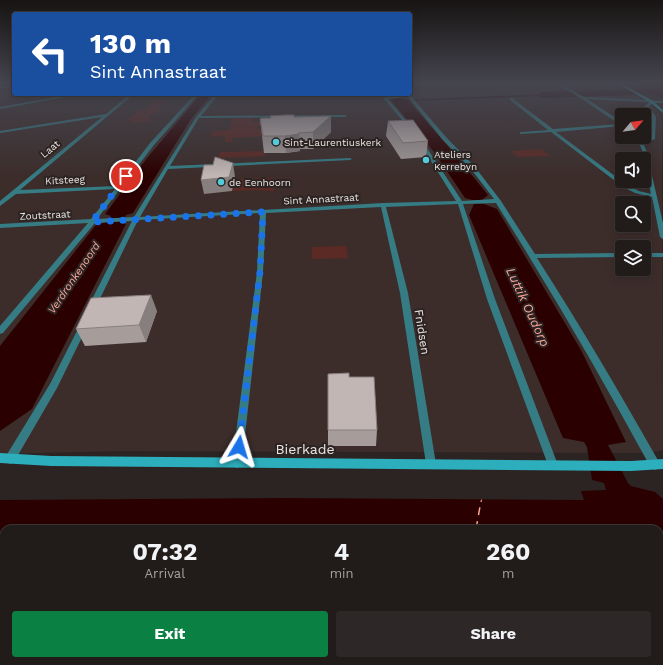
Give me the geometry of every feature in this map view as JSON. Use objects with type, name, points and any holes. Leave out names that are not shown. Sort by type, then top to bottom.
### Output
[{"type":"street","name":"Laat","points":[[0,204],[108,113]]},
{"type":"street","points":[[0,331],[92,222],[117,187],[152,144],[180,113]]},
{"type":"street","points":[[5,459],[54,386],[136,218],[201,113]]},
{"type":"street","points":[[398,113],[413,131]]},
{"type":"street","points":[[423,113],[473,168],[498,201],[558,296],[659,465]]},
{"type":"street","points":[[530,113],[625,186],[637,192],[653,196]]},
{"type":"street","points":[[606,113],[615,119]]},
{"type":"street","points":[[651,113],[654,117],[654,137],[651,139]]},
{"type":"street","points":[[0,132],[106,115]]},
{"type":"street","points":[[198,117],[345,116]]},
{"type":"street","points":[[522,132],[553,131],[615,125]]},
{"type":"street","points":[[417,136],[460,202],[491,300],[553,465]]},
{"type":"street","points":[[642,144],[663,237]]},
{"type":"street","points":[[167,168],[350,159]]},
{"type":"street","name":"Kitsteeg","points":[[14,192],[117,187]]},
{"type":"street","name":"Sint Annastraat","points":[[107,220],[383,205],[498,201]]},
{"type":"street","name":"Fnidsen","points":[[383,205],[404,293],[431,464]]},
{"type":"street","points":[[237,463],[260,272],[263,212]]},
{"type":"street","name":"Zoutstraat","points":[[0,226],[107,220]]},
{"type":"street","points":[[532,256],[615,255]]},
{"type":"street","points":[[651,255],[663,255]]},
{"type":"street","name":"Bierkade","points":[[5,459],[51,461],[237,463],[659,465]]},
{"type":"shaded area","points":[[0,113],[615,113],[615,144],[651,144],[651,113],[658,113],[662,123],[663,450],[651,453],[120,451],[0,454]]},
{"type":"shaded area","points":[[135,113],[157,113],[151,114],[147,118],[151,118],[149,121],[152,121],[151,122],[131,123],[132,121],[126,120]]},
{"type":"shaded area","points":[[253,117],[252,122],[288,122],[288,124],[261,125],[256,128],[270,131],[264,136],[232,138],[233,142],[225,142],[225,136],[211,137],[212,131],[229,130],[233,118]]},
{"type":"shaded area","points":[[542,149],[550,156],[518,157],[510,151]]},
{"type":"shaded area","points":[[264,151],[266,156],[217,158],[221,152]]},
{"type":"shaded area","points":[[273,178],[274,191],[232,191],[236,179]]},
{"type":"shaded area","points":[[346,246],[348,258],[312,259],[312,247]]},
{"type":"water","name":"Verdronkenoord","points":[[185,113],[196,113],[133,213],[126,215],[122,222],[126,224],[32,409],[0,431],[0,346],[96,225],[107,222],[111,216],[105,214],[147,158]]},
{"type":"water","points":[[402,113],[419,113],[488,195],[482,200],[465,198],[434,152]]},
{"type":"water","name":"Luttik Oudorp","points":[[474,204],[484,204],[497,209],[581,350],[626,442],[608,445],[631,486],[655,492],[663,499],[663,525],[0,525],[0,500],[281,498],[584,500],[581,491],[606,490],[604,483],[592,480],[587,447],[584,442],[563,438],[469,215]]},
{"type":"building","points":[[294,115],[294,117],[331,116],[313,132],[285,136],[263,136],[260,119],[271,118],[270,116]]},
{"type":"building","points":[[413,120],[428,141],[403,143],[388,121]]},
{"type":"building","points":[[215,157],[233,163],[229,177],[201,180],[204,165],[213,165]]},
{"type":"building","points":[[151,295],[139,325],[76,329],[91,298]]},
{"type":"building","points":[[349,373],[349,377],[374,377],[377,430],[328,430],[328,374]]},
{"type":"ferry route","points":[[481,502],[482,498]]},
{"type":"ferry route","points":[[477,525],[481,501]]},
{"type":"place","name":"Sint-Laurentiuskerk","points":[[276,142]]},
{"type":"place","name":"Ateliers Kerrebyn","points":[[426,160]]},
{"type":"place","name":"de Eenhoorn","points":[[221,182]]},
{"type":"route","points":[[126,176],[92,222],[148,217],[263,212],[260,272],[239,447]]}]
